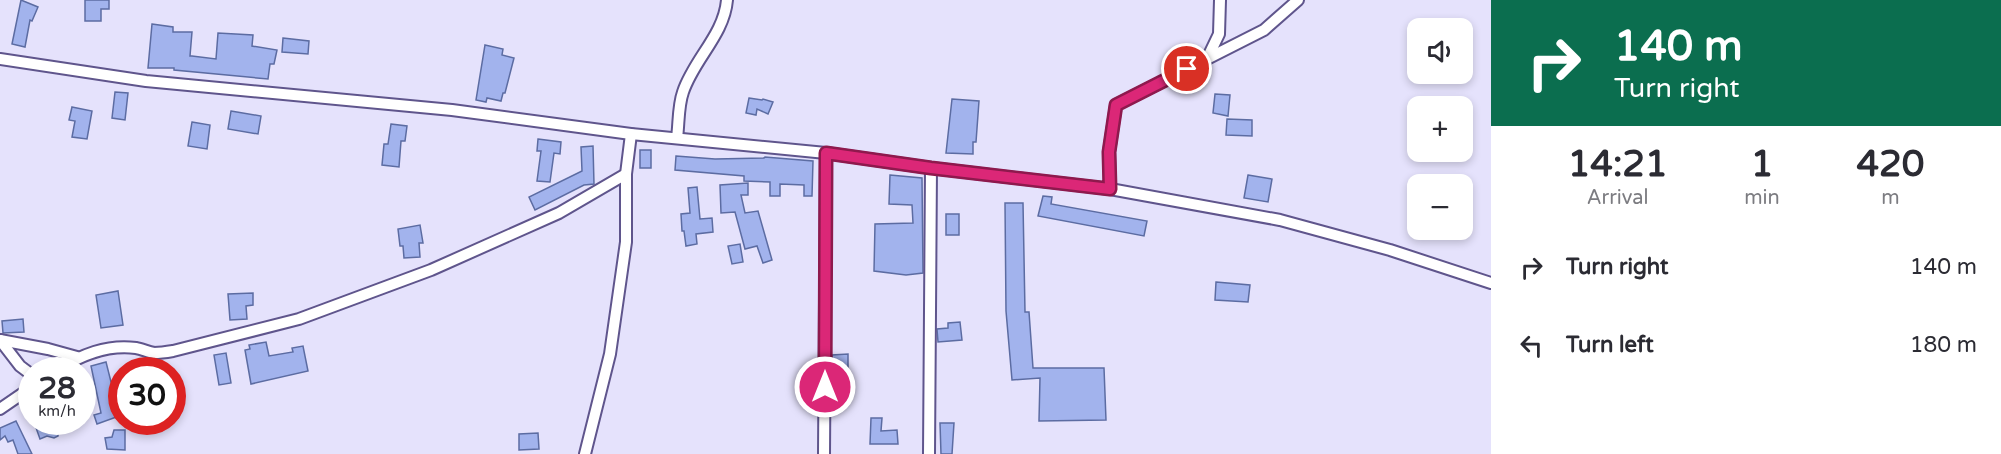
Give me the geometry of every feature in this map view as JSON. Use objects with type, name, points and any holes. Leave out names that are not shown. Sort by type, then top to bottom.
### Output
[{"type":"street","points":[[677,138],[683,92],[701,57],[719,30],[727,0]]},
{"type":"street","points":[[1207,59],[1219,34],[1220,0]]},
{"type":"street","points":[[1110,189],[1109,152],[1116,105],[1264,30],[1298,0]]},
{"type":"street","points":[[0,59],[146,81],[452,110],[631,134],[826,153],[1110,189],[1280,220],[1390,250],[1491,283]]},
{"type":"street","points":[[585,454],[612,343],[626,242],[626,174],[631,134]]},
{"type":"street","points":[[824,454],[826,153]]},
{"type":"street","points":[[930,454],[931,168]]},
{"type":"street","points":[[0,340],[78,357],[114,348],[135,348],[154,353],[173,351],[299,319],[431,270],[559,213],[626,174]]},
{"type":"street","points":[[0,340],[18,363]]},
{"type":"street","points":[[0,409],[18,397]]},
{"type":"building","points":[[21,0],[38,7],[32,21],[30,20],[25,47],[12,44]]},
{"type":"building","points":[[85,0],[109,0],[109,9],[101,9],[101,21],[85,21]]},
{"type":"building","points":[[152,24],[173,27],[173,32],[192,32],[190,56],[216,59],[218,33],[253,35],[252,46],[277,50],[274,64],[270,64],[268,79],[174,70],[174,68],[148,68]]},
{"type":"building","points":[[283,38],[309,41],[308,54],[282,52]]},
{"type":"building","points":[[485,45],[503,49],[502,55],[514,58],[501,101],[487,98],[486,102],[476,100]]},
{"type":"building","points":[[115,92],[128,93],[125,120],[112,118]]},
{"type":"building","points":[[1215,94],[1230,95],[1228,116],[1213,113]]},
{"type":"building","points":[[749,98],[773,102],[768,114],[757,109],[756,115],[746,113]]},
{"type":"building","points":[[952,99],[979,101],[973,154],[946,153]]},
{"type":"building","points":[[72,107],[92,111],[87,139],[72,137],[75,121],[69,120]]},
{"type":"building","points":[[231,111],[261,116],[258,134],[228,129]]},
{"type":"building","points":[[1227,119],[1252,120],[1252,136],[1226,135]]},
{"type":"building","points":[[192,122],[210,125],[207,149],[188,146]]},
{"type":"building","points":[[391,124],[407,126],[405,141],[401,141],[399,167],[382,165],[384,144],[388,144]]},
{"type":"building","points":[[538,139],[561,142],[560,154],[554,153],[550,182],[537,181],[541,151],[537,151]]},
{"type":"building","points":[[593,146],[594,184],[584,185],[535,210],[529,197],[582,171],[581,147]]},
{"type":"building","points":[[640,150],[651,150],[651,168],[640,168]]},
{"type":"building","points":[[676,156],[715,159],[765,157],[813,161],[812,196],[804,196],[804,185],[780,184],[780,196],[770,196],[770,182],[744,181],[744,176],[675,170]]},
{"type":"building","points":[[890,175],[922,178],[923,273],[906,275],[874,271],[875,224],[913,223],[912,205],[889,204]]},
{"type":"building","points":[[1248,175],[1272,179],[1268,202],[1244,198]]},
{"type":"building","points":[[748,183],[748,195],[741,195],[745,213],[758,211],[772,260],[763,263],[757,246],[745,249],[735,212],[721,213],[720,185]]},
{"type":"building","points":[[697,187],[700,219],[712,218],[713,232],[696,234],[697,244],[686,246],[681,214],[690,213],[688,188]]},
{"type":"building","points":[[1043,196],[1052,197],[1051,204],[1147,221],[1144,236],[1038,216]]},
{"type":"building","points":[[1005,203],[1023,203],[1025,312],[1029,312],[1033,368],[1104,368],[1106,420],[1039,421],[1040,378],[1012,380],[1006,311]]},
{"type":"building","points":[[946,214],[959,214],[959,235],[946,235]]},
{"type":"building","points":[[420,225],[423,243],[419,243],[420,257],[404,258],[398,229]]},
{"type":"building","points":[[740,244],[743,262],[732,264],[728,246]]},
{"type":"building","points":[[1216,282],[1250,285],[1248,302],[1215,300]]},
{"type":"building","points":[[118,291],[123,325],[101,328],[96,295]]},
{"type":"building","points":[[253,293],[253,305],[246,306],[247,319],[230,320],[228,294]]},
{"type":"building","points":[[23,319],[24,332],[3,333],[2,321]]},
{"type":"building","points":[[960,322],[962,340],[938,342],[937,329],[948,328],[948,323]]},
{"type":"building","points":[[266,342],[269,356],[293,352],[292,348],[303,346],[308,371],[251,384],[245,350],[250,349],[249,345]]},
{"type":"building","points":[[226,353],[231,383],[219,385],[214,355]]},
{"type":"building","points":[[848,354],[848,367],[832,367],[832,355]]},
{"type":"building","points":[[106,362],[108,370],[108,420],[97,424],[96,414],[101,413],[96,390],[96,365]]},
{"type":"building","points":[[871,418],[882,418],[881,431],[897,430],[898,444],[870,444]]},
{"type":"building","points":[[16,421],[18,435],[23,435],[32,454],[18,454],[13,440],[8,442],[5,436],[0,440],[0,428]]},
{"type":"building","points":[[940,423],[954,423],[952,454],[941,454]]},
{"type":"building","points":[[538,433],[539,449],[519,450],[519,434]]},
{"type":"building","points":[[39,435],[58,435],[54,438],[47,436],[40,439]]},
{"type":"building","points":[[113,435],[125,435],[125,450],[107,449],[105,438]]},
{"type":"route","points":[[825,387],[826,153],[1110,189],[1109,152],[1116,105],[1187,69]]}]
